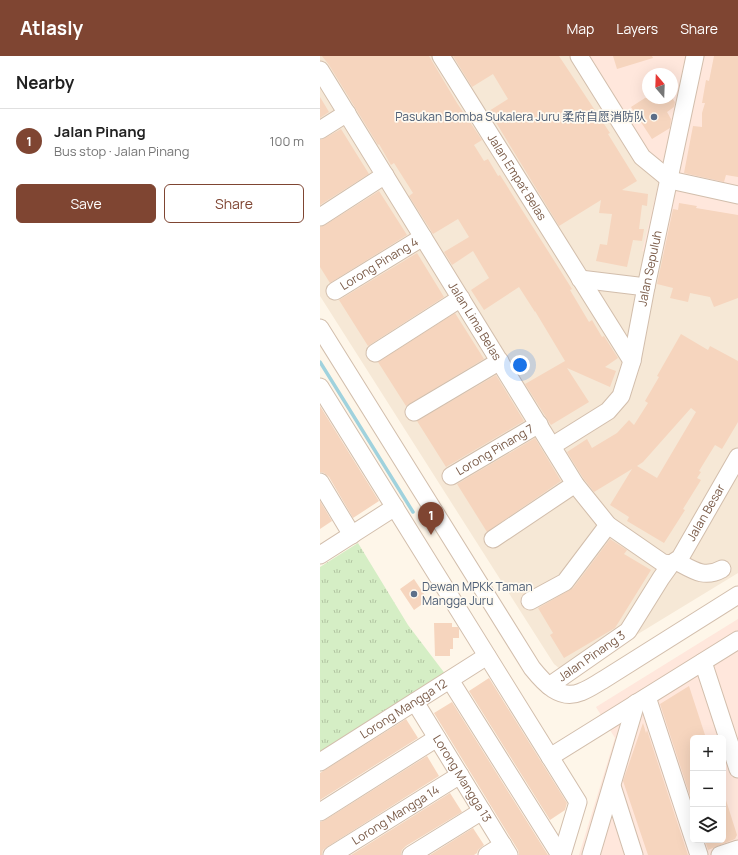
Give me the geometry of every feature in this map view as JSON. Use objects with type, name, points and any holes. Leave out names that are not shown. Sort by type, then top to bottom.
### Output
[{"type":"street","name":"Jalan Empat Belas","points":[[441,56],[632,361]]},
{"type":"street","name":"Jalan Sepuluh","points":[[552,446],[608,411],[621,396],[632,361],[646,287],[670,180],[695,56]]},
{"type":"street","points":[[587,60],[642,157],[670,180],[738,195]]},
{"type":"street","name":"Jalan Lima Belas","points":[[320,70],[575,484],[608,525],[663,562],[673,563],[697,573],[716,572],[722,569]]},
{"type":"street","points":[[320,130],[347,113]]},
{"type":"street","points":[[320,217],[385,175]]},
{"type":"street","name":"Lorong Pinang 4","points":[[335,291],[423,237]]},
{"type":"street","points":[[580,279],[646,287]]},
{"type":"street","points":[[375,353],[461,298]]},
{"type":"street","points":[[320,328],[532,668],[548,686],[562,694],[581,693],[738,595]]},
{"type":"street","points":[[414,412],[500,361]]},
{"type":"street","points":[[320,387],[578,802],[560,855]]},
{"type":"street","name":"Lorong Pinang 7","points":[[451,476],[539,424]]},
{"type":"street","name":"Jalan Besar","points":[[673,563],[680,558],[738,457]]},
{"type":"street","points":[[320,482],[352,534]]},
{"type":"street","points":[[493,538],[575,484]]},
{"type":"street","points":[[320,555],[395,507]]},
{"type":"street","points":[[530,601],[565,582],[608,525]]},
{"type":"street","name":"Jalan Pinang 3","points":[[548,686],[628,631],[673,563]]},
{"type":"street","points":[[550,757],[738,640]]},
{"type":"street","name":"Lorong Mangga 12","points":[[320,762],[487,656]]},
{"type":"street","points":[[703,662],[738,769]]},
{"type":"street","points":[[450,680],[560,855]]},
{"type":"street","points":[[591,855],[624,745],[642,700]]},
{"type":"street","points":[[642,700],[690,829]]},
{"type":"street","name":"Lorong Mangga 13","points":[[414,702],[506,850]]},
{"type":"street","points":[[606,722],[614,726],[620,734],[624,745]]},
{"type":"street","points":[[320,812],[437,738]]},
{"type":"street","name":"Lorong Mangga 14","points":[[332,855],[460,775]]},
{"type":"street","points":[[612,786],[634,855]]},
{"type":"street","points":[[411,855],[482,811]]},
{"type":"street","points":[[695,843],[699,855]]},
{"type":"street","points":[[720,855],[738,849]]},
{"type":"street","points":[[487,855],[506,850]]},
{"type":"shaded area","points":[[320,56],[738,56],[738,573],[569,676],[554,664],[320,296]]},
{"type":"shaded area","points":[[569,56],[738,56],[738,271],[642,251],[659,181],[637,165]]},
{"type":"shaded area","points":[[738,619],[738,855],[579,855],[615,738],[596,707]]},
{"type":"green space","points":[[358,543],[408,625],[446,675],[320,754],[320,567]]},
{"type":"building","points":[[322,56],[429,56],[457,103],[482,140],[474,145],[484,161],[488,159],[498,176],[500,175],[572,289],[570,290],[589,322],[592,320],[602,337],[604,336],[618,358],[605,367],[616,371],[610,387],[567,368],[589,402],[551,425],[525,384],[565,361],[535,311],[519,287],[484,310],[471,290],[489,278],[473,251],[452,265],[444,252],[469,237],[458,219],[433,234],[409,196],[413,193],[394,163],[391,165]]},
{"type":"building","points":[[453,56],[559,56],[610,133],[608,134],[637,181],[622,190],[648,194],[647,206],[642,205],[639,229],[644,229],[642,241],[633,240],[627,267],[596,261],[600,244],[607,245],[612,214],[599,213],[601,200],[559,226],[489,111],[508,99],[493,74],[472,87]]},
{"type":"building","points":[[613,56],[652,56],[653,58],[617,69]]},
{"type":"building","points":[[714,56],[738,56],[738,177],[726,175],[724,182],[684,173],[693,126],[702,127],[702,113],[705,103],[702,103],[706,80],[709,81]]},
{"type":"building","points":[[320,97],[329,112],[320,118]]},
{"type":"building","name":"Pasukan Bomba Sukalera Juru 柔府自愿消防队","points":[[642,100],[642,104],[675,104],[674,107],[667,112],[671,119],[670,128],[652,139],[631,107]]},
{"type":"building","points":[[341,129],[369,174],[320,205],[320,140]]},
{"type":"building","points":[[379,191],[407,235],[330,283],[320,267],[320,227]]},
{"type":"building","points":[[679,203],[697,206],[696,208],[738,215],[738,298],[714,307],[710,297],[690,293],[688,302],[670,298],[673,288],[657,284],[673,209],[678,210]]},
{"type":"building","points":[[417,253],[444,297],[368,346],[339,300]]},
{"type":"building","points":[[455,313],[484,359],[406,406],[378,362]]},
{"type":"building","points":[[681,334],[708,350],[710,346],[738,361],[738,422],[722,449],[715,445],[699,471],[701,472],[697,478],[701,480],[683,509],[685,510],[664,543],[627,521],[629,517],[610,505],[632,469],[594,492],[583,478],[567,452],[587,439],[592,448],[617,433],[629,420],[634,425],[648,403],[645,401],[659,377],[657,376]],"holes":[[[691,408],[696,412],[657,478],[637,466],[643,462]]]},
{"type":"building","points":[[496,375],[524,421],[446,467],[417,421]]},
{"type":"building","points":[[320,406],[379,501],[353,518],[329,477],[320,472]]},
{"type":"building","points":[[535,438],[561,481],[487,532],[457,484]]},
{"type":"building","points":[[320,501],[332,521],[320,529]]},
{"type":"building","points":[[610,539],[627,550],[624,554],[651,570],[615,628],[564,658],[550,635],[553,633],[538,608],[573,588]]},
{"type":"building","name":"Dewan MPKK Taman Mangga Juru","points":[[414,579],[428,600],[414,610],[400,589]]},
{"type":"building","points":[[434,623],[452,623],[452,627],[458,627],[459,629],[459,638],[453,638],[453,649],[450,649],[450,656],[435,656]]},
{"type":"building","points":[[489,678],[567,803],[565,810],[550,820],[469,691]]},
{"type":"building","points":[[689,686],[705,735],[690,735],[690,796],[660,704]]},
{"type":"building","points":[[452,702],[548,855],[519,855],[518,850],[434,713]]},
{"type":"building","points":[[406,719],[418,738],[320,800],[320,773]]},
{"type":"building","points":[[643,723],[646,733],[647,730],[688,855],[648,855],[623,781]]},
{"type":"building","points":[[427,756],[439,776],[327,847],[323,850],[322,855],[320,855],[320,822]]},
{"type":"building","points":[[450,793],[462,812],[406,846],[402,850],[401,855],[351,855]]},
{"type":"building","points":[[726,800],[737,835],[735,839],[726,843]]},
{"type":"building","points":[[473,828],[484,845],[474,855],[430,855]]},
{"type":"building","points":[[706,843],[725,843],[708,850]]},
{"type":"waterway","points":[[320,362],[413,512]]},
{"type":"place","name":"Pasukan Bomba Sukalera Juru 柔府自愿消防队","points":[[654,117]]},
{"type":"place","name":"Jalan Pinang","points":[[431,535]]},
{"type":"place","name":"Dewan MPKK Taman Mangga Juru","points":[[414,594]]}]
